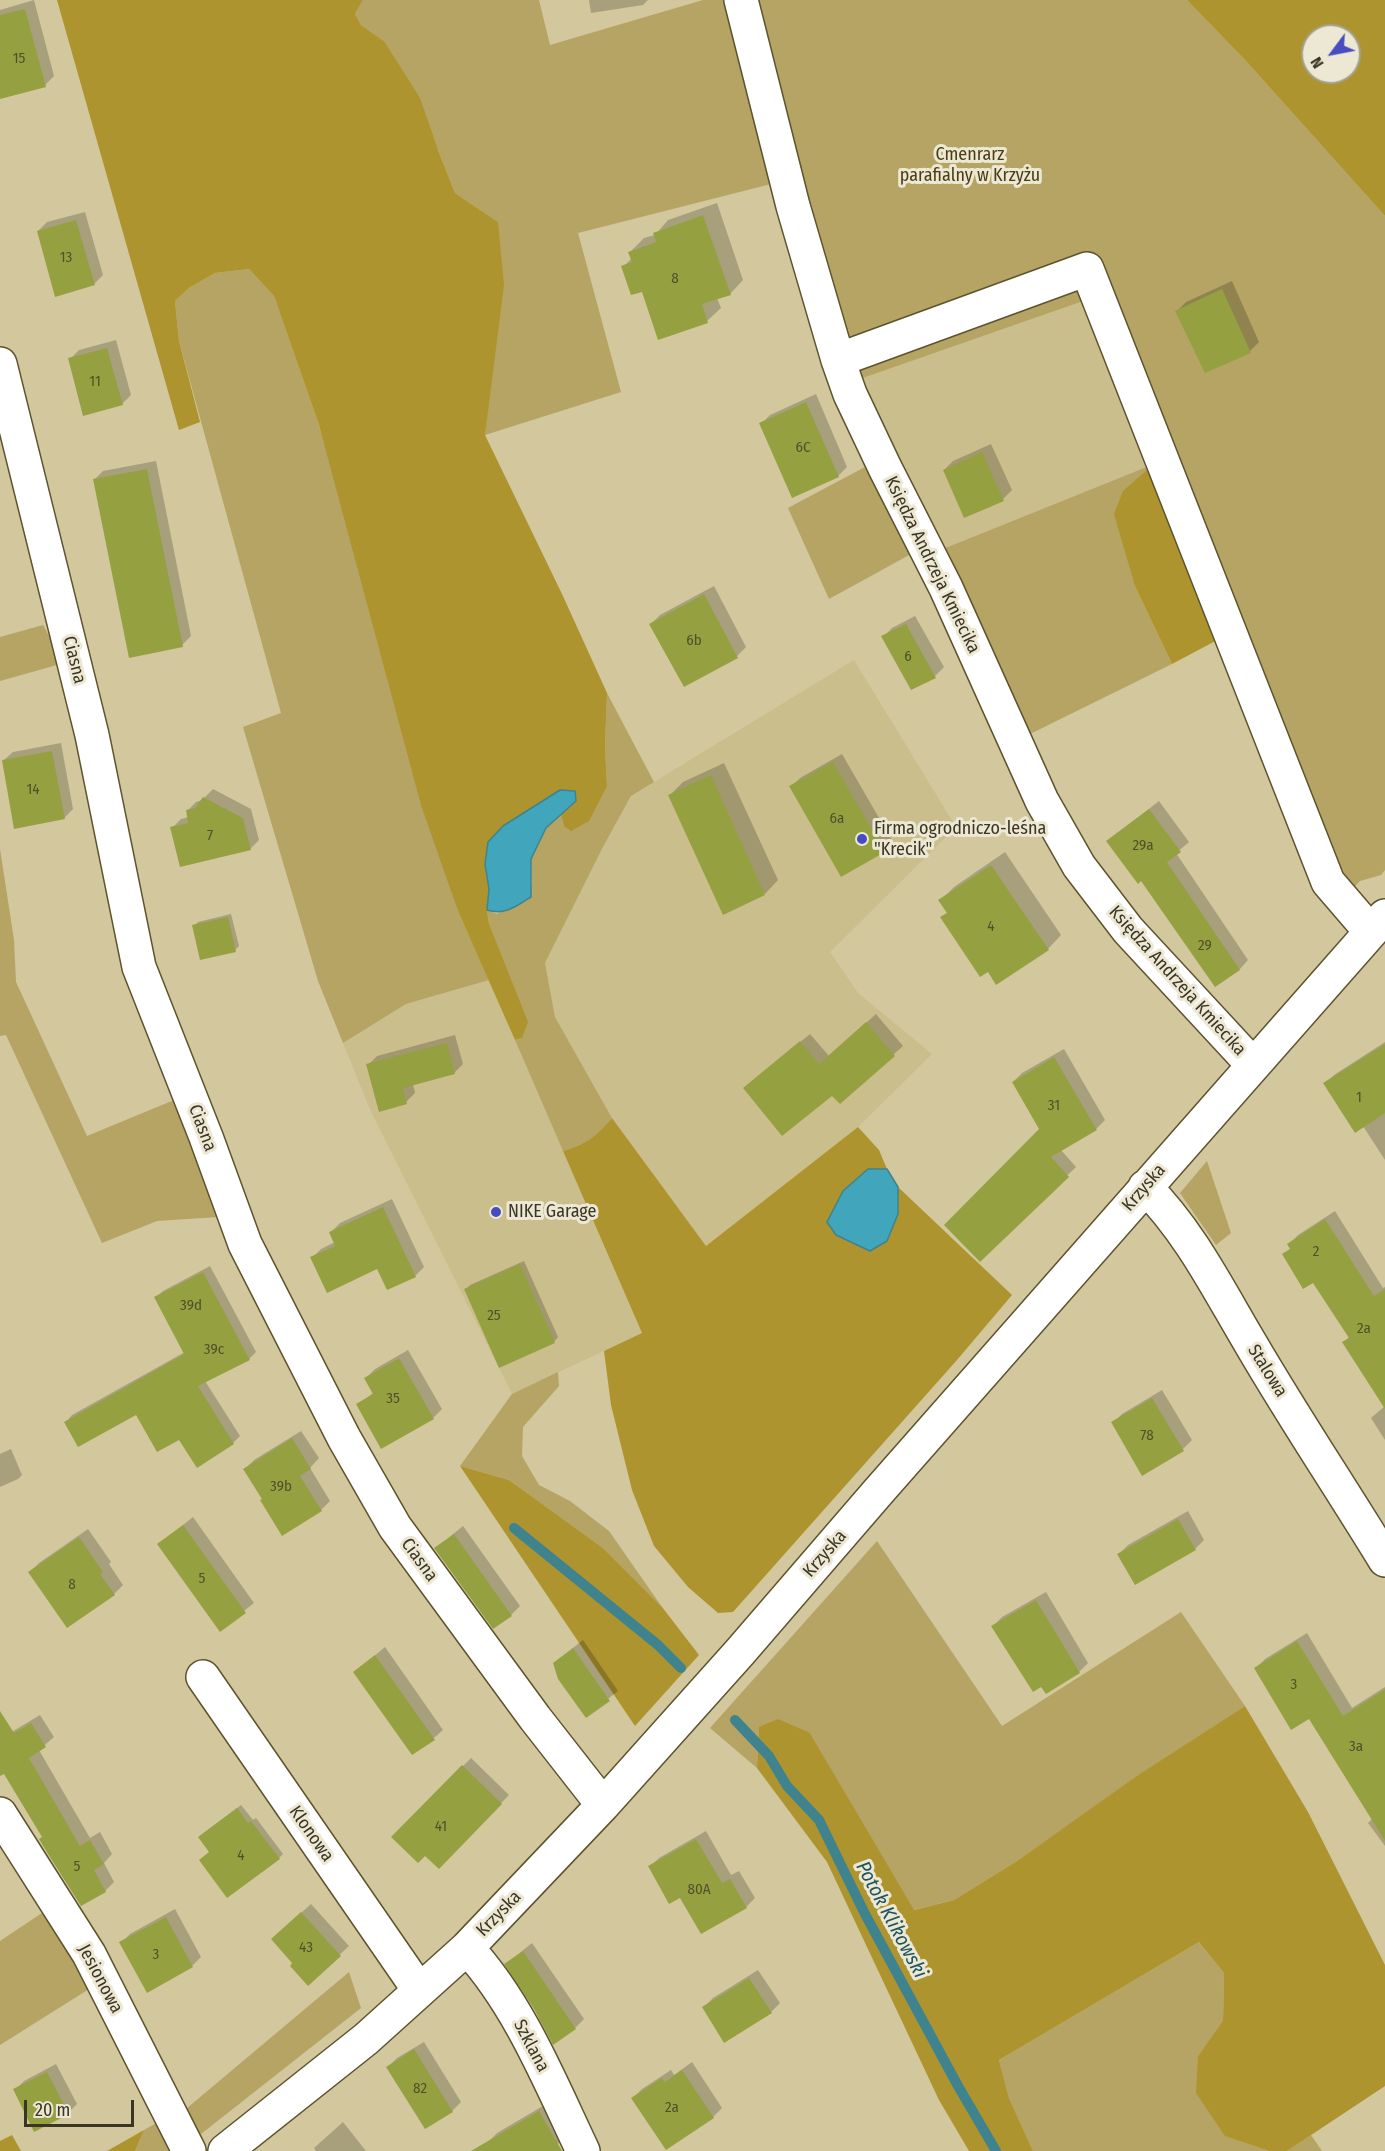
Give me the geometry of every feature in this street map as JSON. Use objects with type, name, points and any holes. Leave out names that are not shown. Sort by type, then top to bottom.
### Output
[{"type":"street","name":"Księdza Andrzeja Kmiecika","points":[[741,0],[793,206],[850,394],[946,588],[1042,801],[1079,866],[1128,930],[1253,1065]]},
{"type":"street","points":[[838,360],[1087,269],[1328,882],[1378,924]]},
{"type":"street","name":"Ciasna","points":[[0,364],[92,735],[139,967],[206,1137],[244,1244],[344,1438],[395,1527],[535,1718],[603,1805]]},
{"type":"street","name":"Krzyska","points":[[225,2151],[366,2039],[467,1948],[603,1805],[733,1660],[1145,1187],[1378,924]]},
{"type":"street","name":"Stalowa","points":[[1145,1187],[1161,1203],[1190,1241],[1253,1348],[1385,1560]]},
{"type":"street","name":"Klonowa","points":[[203,1677],[419,1990]]},
{"type":"street","name":"Jesionowa","points":[[0,1814],[89,1954],[189,2151]]},
{"type":"street","name":"Szklana","points":[[467,1948],[482,1964],[530,2040],[583,2151]]},
{"type":"shaded area","points":[[57,0],[363,0],[355,14],[361,25],[384,41],[420,98],[455,193],[498,222],[504,285],[485,435],[607,693],[605,747],[607,786],[589,821],[571,831],[564,826],[561,815],[576,801],[485,864],[489,889],[487,910],[489,924],[528,1022],[522,1038],[515,1040],[458,911],[421,805],[319,425],[274,296],[249,269],[215,273],[189,288],[175,301],[179,341],[200,422],[179,430]]},
{"type":"shaded area","points":[[1187,0],[1385,0],[1385,216],[1246,61]]},
{"type":"shaded area","points":[[1089,299],[1154,464],[938,551],[857,380]]},
{"type":"shaded area","points":[[1154,464],[1223,637],[1172,664],[1135,586],[1114,514],[1123,491]]},
{"type":"shaded area","points":[[854,660],[956,827],[830,952],[858,993],[932,1054],[858,1127],[706,1246],[612,1118],[555,1017],[545,963],[631,796]]},
{"type":"shaded area","points":[[489,980],[642,1333],[512,1394],[372,1114],[343,1043],[406,1004]]},
{"type":"shaded area","points":[[612,1118],[706,1246],[858,1127],[879,1150],[887,1169],[868,1169],[898,1214],[898,1187],[1012,1295],[733,1612],[718,1613],[688,1587],[654,1546],[632,1490],[611,1405],[604,1351],[642,1333],[563,1151],[590,1139]]},
{"type":"shaded area","points":[[460,1466],[509,1480],[603,1548],[662,1607],[699,1655],[635,1726]]},
{"type":"shaded area","points":[[1245,1706],[1308,1812],[1385,1965],[1385,2086],[1287,2151],[1269,2151],[1225,2136],[1196,2093],[1198,2056],[1223,2021],[1224,1973],[1199,1942],[999,2060],[1009,2098],[1033,2151],[969,2151],[939,2100],[827,1862],[757,1768],[759,1727],[778,1719],[810,1733],[914,1910],[954,1900],[1017,1861],[1137,1776]]},
{"type":"shaded area","points":[[144,2130],[135,2151],[107,2151]]},
{"type":"shaded area","points":[[12,2135],[21,2151],[0,2151],[0,2141]]},
{"type":"green space","points":[[363,0],[539,0],[550,45],[703,0],[731,0],[775,183],[578,233],[621,392],[485,435],[490,388],[498,222],[455,193],[438,150],[384,41],[361,25],[355,14]]},
{"type":"green space","name":"Cmenrarz parafialny w Krzyżu","points":[[758,0],[1187,0],[1246,61],[1385,216],[1385,870],[1381,875],[1360,881],[1338,905],[1154,464],[1089,299],[857,380],[837,324]]},
{"type":"green space","points":[[249,269],[274,296],[319,425],[458,911],[489,980],[406,1004],[343,1043],[318,981],[243,727],[281,713],[179,341],[175,301],[189,288],[215,273]]},
{"type":"green space","points":[[1154,464],[1135,586],[1172,664],[1026,736],[938,551]]},
{"type":"green space","points":[[865,467],[911,554],[829,599],[788,508]]},
{"type":"green space","points":[[43,625],[64,663],[0,681],[0,637]]},
{"type":"green space","points":[[607,693],[654,782],[631,796],[545,963],[555,1017],[612,1118],[590,1139],[563,1151],[515,1040],[522,1038],[487,910],[497,914],[532,885],[531,859],[546,828],[561,815],[564,826],[607,786],[605,747]]},
{"type":"green space","points":[[0,849],[14,940],[16,982],[87,1136],[179,1098],[218,1217],[157,1221],[102,1243],[6,1035],[0,1036]]},
{"type":"green space","points":[[1207,1161],[1231,1233],[1216,1245],[1180,1193]]},
{"type":"green space","points":[[558,1372],[559,1386],[523,1427],[522,1456],[539,1485],[570,1501],[609,1531],[662,1607],[603,1548],[509,1480],[460,1466],[512,1394]]},
{"type":"green space","points":[[877,1541],[1002,1726],[1181,1612],[1245,1706],[1137,1777],[1017,1861],[954,1900],[913,1910],[810,1733],[759,1727],[757,1768],[710,1728]]},
{"type":"green space","points":[[48,1909],[97,1984],[0,2045],[0,1941]]},
{"type":"green space","points":[[1199,1942],[1224,1973],[1223,2022],[1198,2056],[1226,2136],[1269,2151],[1033,2151],[1009,2098],[999,2060]]},
{"type":"green space","points":[[349,1972],[361,2008],[201,2134],[190,2127],[180,2114]]},
{"type":"green space","points":[[162,2120],[175,2151],[135,2151],[144,2130]]},
{"type":"green space","points":[[1311,2135],[1322,2151],[1287,2151]]},
{"type":"water","points":[[560,790],[575,791],[576,801],[546,828],[531,859],[531,897],[505,911],[487,910],[489,889],[485,864],[488,842],[503,826]]},
{"type":"water","points":[[868,1169],[887,1169],[898,1187],[898,1214],[887,1241],[870,1251],[836,1235],[827,1222],[843,1191]]},
{"type":"building","points":[[25,9],[46,87],[0,99],[0,15]]},
{"type":"building","points":[[703,215],[731,295],[702,304],[708,323],[658,340],[642,292],[631,295],[621,266],[632,262],[628,252],[656,242],[653,233]]},
{"type":"building","points":[[76,220],[95,285],[55,297],[37,231]]},
{"type":"building","points":[[1222,289],[1251,353],[1205,373],[1175,311]]},
{"type":"building","points":[[107,348],[123,405],[83,416],[68,358]]},
{"type":"building","points":[[806,402],[839,477],[792,498],[759,423]]},
{"type":"building","points":[[982,452],[1004,501],[964,518],[943,470]]},
{"type":"building","points":[[147,469],[183,647],[129,658],[93,479]]},
{"type":"building","points":[[704,594],[738,658],[684,687],[649,624]]},
{"type":"building","points":[[906,624],[936,678],[911,690],[881,636]]},
{"type":"building","points":[[52,751],[65,819],[14,829],[2,760]]},
{"type":"building","points":[[833,762],[885,852],[841,877],[789,786]]},
{"type":"building","points":[[711,775],[765,895],[723,915],[668,795]]},
{"type":"building","points":[[203,797],[243,818],[251,850],[180,867],[170,827],[188,823],[186,810],[195,808]]},
{"type":"building","points":[[1149,809],[1181,852],[1167,862],[1240,970],[1215,987],[1141,881],[1138,884],[1106,841]]},
{"type":"building","points":[[991,865],[1049,950],[996,985],[988,972],[980,977],[940,917],[947,913],[938,900]]},
{"type":"building","points":[[228,917],[236,952],[200,960],[192,925]]},
{"type":"building","points":[[866,1022],[895,1056],[840,1104],[832,1096],[782,1136],[743,1088],[800,1041],[819,1064]]},
{"type":"building","points":[[447,1043],[455,1074],[403,1088],[407,1104],[379,1112],[366,1064]]},
{"type":"building","points":[[1385,1044],[1385,1113],[1355,1133],[1323,1083]]},
{"type":"building","points":[[1054,1057],[1097,1130],[1051,1157],[1069,1177],[980,1262],[944,1225],[1039,1129],[1012,1082]]},
{"type":"building","points":[[383,1207],[416,1277],[387,1290],[377,1269],[327,1293],[310,1257],[335,1246],[329,1232]]},
{"type":"building","points":[[1325,1219],[1374,1296],[1385,1289],[1385,1409],[1342,1342],[1349,1338],[1313,1283],[1303,1289],[1282,1254],[1290,1249],[1287,1244]]},
{"type":"building","points":[[520,1264],[555,1343],[499,1368],[464,1289]]},
{"type":"building","points":[[203,1272],[250,1360],[198,1386],[234,1444],[197,1468],[179,1440],[157,1452],[136,1415],[78,1447],[64,1422],[184,1354],[154,1297]]},
{"type":"building","points":[[399,1358],[434,1419],[381,1449],[356,1404],[373,1394],[364,1378]]},
{"type":"building","points":[[1152,1398],[1184,1451],[1142,1476],[1111,1422]]},
{"type":"building","points":[[292,1438],[311,1469],[300,1476],[322,1511],[282,1536],[243,1469]]},
{"type":"building","points":[[1178,1519],[1196,1550],[1135,1585],[1117,1554]]},
{"type":"building","points":[[183,1525],[246,1613],[220,1632],[157,1544]]},
{"type":"building","points":[[454,1534],[512,1616],[493,1629],[434,1548]]},
{"type":"building","points":[[79,1537],[103,1572],[100,1574],[115,1595],[67,1628],[28,1572]]},
{"type":"building","points":[[1036,1600],[1080,1673],[1046,1694],[1041,1687],[1033,1692],[991,1626]]},
{"type":"building","points":[[1297,1641],[1343,1716],[1385,1689],[1385,1841],[1309,1719],[1291,1730],[1254,1668]]},
{"type":"building","points":[[573,1648],[610,1701],[586,1718],[558,1679],[553,1663]]},
{"type":"building","points":[[375,1655],[435,1740],[412,1755],[353,1672]]},
{"type":"building","points":[[0,1711],[14,1733],[31,1723],[46,1747],[29,1758],[80,1846],[90,1840],[104,1864],[94,1870],[106,1892],[81,1906],[39,1839],[42,1837],[4,1774],[0,1776]]},
{"type":"building","points":[[462,1765],[502,1804],[439,1869],[425,1856],[418,1863],[391,1837]]},
{"type":"building","points":[[237,1808],[248,1823],[251,1821],[280,1859],[227,1898],[199,1860],[209,1852],[198,1837]]},
{"type":"building","points":[[696,1839],[722,1883],[730,1879],[747,1908],[701,1934],[680,1898],[669,1904],[648,1866]]},
{"type":"building","points":[[301,1912],[341,1956],[308,1986],[271,1939]]},
{"type":"building","points":[[166,1917],[193,1967],[147,1993],[119,1942]]},
{"type":"building","points":[[523,1951],[576,2029],[553,2045],[534,2009],[504,1964]]},
{"type":"building","points":[[749,1978],[772,2013],[724,2043],[702,2007]]},
{"type":"building","points":[[414,2049],[453,2112],[425,2129],[386,2067]]},
{"type":"building","points":[[682,2070],[714,2118],[666,2150],[631,2098],[662,2078],[665,2082]]},
{"type":"building","points":[[47,2072],[69,2114],[34,2132],[13,2089]]},
{"type":"building","points":[[539,2111],[562,2151],[471,2151]]},
{"type":"waterway","name":"Potok Klikowski","points":[[514,1528],[658,1645],[681,1668]]},
{"type":"waterway","name":"Potok Klikowski","points":[[735,1720],[769,1756],[787,1786],[819,1820],[865,1914],[958,2086],[996,2151]]},
{"type":"place","name":"Firma ogrodniczo-leśna \"Krecik\"","points":[[862,839]]},
{"type":"place","name":"NIKE Garage","points":[[496,1212]]}]
